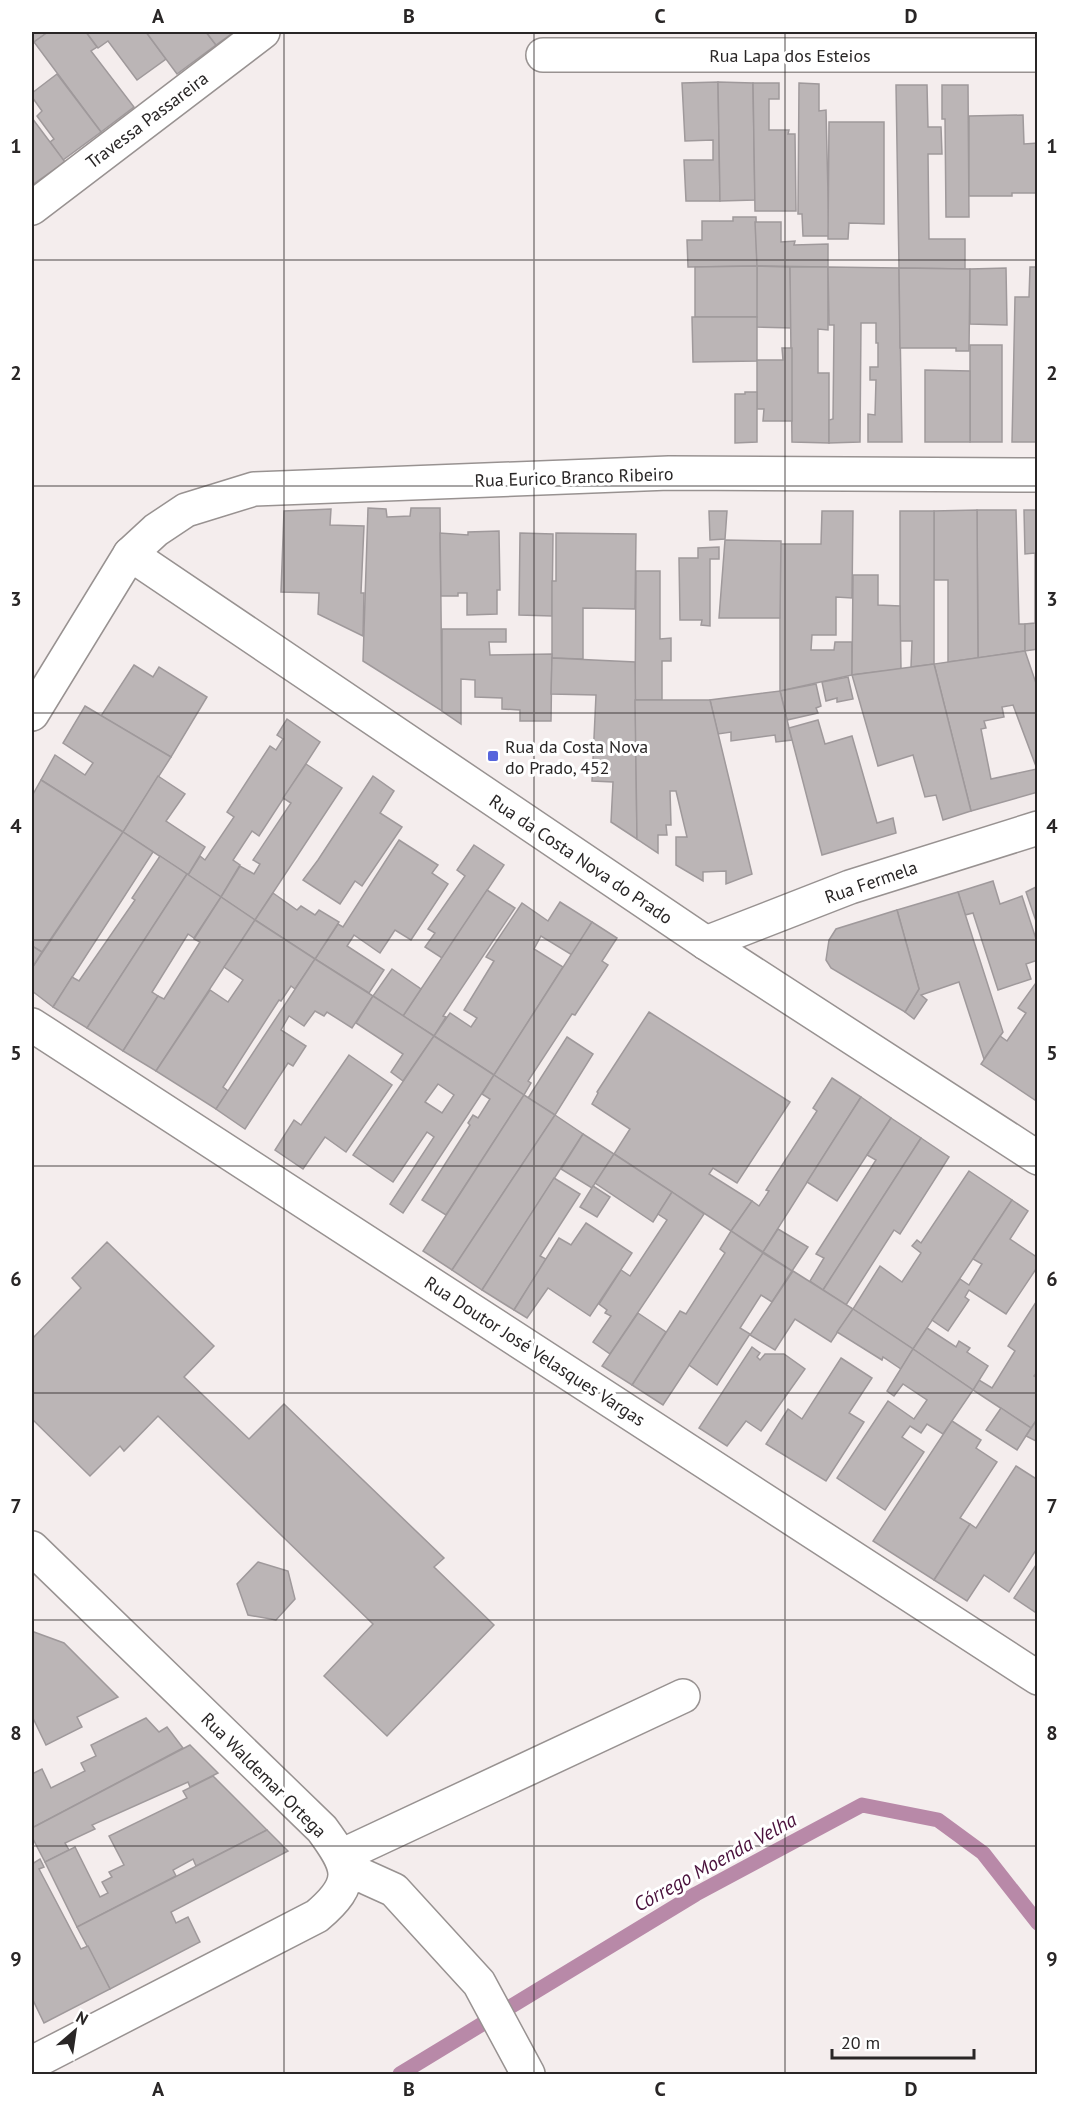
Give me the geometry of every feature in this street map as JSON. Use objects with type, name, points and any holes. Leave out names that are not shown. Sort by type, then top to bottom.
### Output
[{"type":"street","name":"Travessa Passareira","points":[[32,208],[262,32]]},
{"type":"street","name":"Rua Lapa dos Esteios","points":[[543,55],[1038,55]]},
{"type":"street","name":"Rua Eurico Branco Ribeiro","points":[[32,714],[129,554],[156,530],[186,510],[254,489],[669,473],[1038,475]]},
{"type":"street","name":"Rua da Costa Nova do Prado","points":[[129,554],[706,943],[1038,1158]]},
{"type":"street","name":"Rua Fermela","points":[[706,943],[850,887],[1038,828]]},
{"type":"street","name":"Rua Doutor José Velasques Vargas","points":[[32,1025],[1038,1678]]},
{"type":"street","name":"Rua Waldemar Ortega","points":[[32,1548],[45,1582],[322,1829],[344,1865]]},
{"type":"street","points":[[344,1865],[683,1696]]},
{"type":"street","points":[[344,1865],[394,1890],[479,1983],[527,2071]]},
{"type":"street","points":[[32,2063],[317,1916],[330,1905],[342,1889],[344,1865]]},
{"type":"building","points":[[32,32],[48,32],[34,42]]},
{"type":"building","points":[[48,32],[86,32],[97,47],[91,51],[134,107],[101,132],[34,42]]},
{"type":"building","points":[[86,32],[146,32],[166,59],[137,80],[108,41],[98,48]]},
{"type":"building","points":[[146,32],[206,32],[216,45],[177,74]]},
{"type":"building","points":[[206,32],[234,32],[216,45]]},
{"type":"building","points":[[57,74],[101,132],[63,160],[50,142],[54,139],[37,116],[42,111],[32,97],[32,93]]},
{"type":"building","points":[[718,82],[720,201],[686,201],[684,160],[713,160],[713,140],[685,141],[682,83]]},
{"type":"building","points":[[718,82],[753,83],[755,200],[720,201]]},
{"type":"building","points":[[753,83],[779,83],[779,99],[769,99],[769,130],[789,130],[788,134],[795,134],[796,211],[755,211]]},
{"type":"building","points":[[799,83],[819,84],[819,111],[826,110],[829,236],[803,236],[802,214],[798,214]]},
{"type":"building","points":[[896,85],[927,85],[928,127],[941,127],[942,154],[928,154],[929,239],[965,239],[965,269],[899,268]]},
{"type":"building","points":[[942,85],[968,85],[969,217],[946,217],[945,119],[942,119]]},
{"type":"building","points":[[1023,115],[1024,144],[1038,143],[1038,193],[1012,193],[1012,196],[969,196],[969,116]]},
{"type":"building","points":[[32,118],[65,162],[32,185]]},
{"type":"building","points":[[829,122],[884,122],[884,224],[849,223],[848,239],[828,239]]},
{"type":"building","points":[[733,217],[756,217],[757,266],[688,267],[687,240],[702,240],[702,221],[733,221]]},
{"type":"building","points":[[755,222],[781,222],[781,242],[795,241],[794,245],[828,244],[828,267],[757,266]]},
{"type":"building","points":[[757,266],[790,267],[792,328],[756,327]]},
{"type":"building","points":[[757,266],[757,317],[695,317],[695,267]]},
{"type":"building","points":[[790,267],[828,267],[828,330],[818,329],[818,373],[829,373],[829,443],[792,442]]},
{"type":"building","points":[[828,267],[899,268],[902,442],[868,442],[868,414],[875,415],[876,380],[870,380],[870,367],[878,367],[878,343],[876,343],[876,323],[861,323],[860,442],[829,443],[829,420],[833,419],[834,325],[829,325]]},
{"type":"building","points":[[1030,267],[1038,267],[1038,442],[1012,442],[1015,297],[1029,297]]},
{"type":"building","points":[[899,268],[970,269],[969,351],[956,351],[956,348],[900,348]]},
{"type":"building","points":[[1006,268],[1007,325],[970,324],[970,269]]},
{"type":"building","points":[[692,317],[757,317],[757,361],[693,362]]},
{"type":"building","points":[[970,345],[1002,345],[1002,442],[970,442]]},
{"type":"building","points":[[782,348],[792,348],[792,421],[763,421],[764,409],[757,409],[757,360],[783,360]]},
{"type":"building","points":[[925,370],[970,371],[970,442],[925,442]]},
{"type":"building","points":[[745,392],[757,392],[757,442],[735,443],[735,394],[745,394]]},
{"type":"building","points":[[368,508],[386,509],[387,517],[410,516],[411,508],[440,508],[442,711],[363,661]]},
{"type":"building","points":[[331,509],[330,525],[364,526],[361,593],[364,593],[363,636],[318,614],[319,593],[281,592],[284,511]]},
{"type":"building","points":[[977,510],[1016,510],[1019,624],[1025,624],[1025,651],[978,658]]},
{"type":"building","points":[[977,510],[978,658],[948,662],[948,580],[934,580],[934,511]]},
{"type":"building","points":[[1024,510],[1038,510],[1038,649],[1025,651],[1025,624],[1035,623],[1035,553],[1025,554]]},
{"type":"building","points":[[709,511],[727,511],[725,539],[710,540]]},
{"type":"building","points":[[822,511],[853,511],[852,598],[836,597],[836,635],[812,635],[811,650],[834,650],[835,642],[852,642],[852,675],[780,691],[780,544],[821,544]]},
{"type":"building","points":[[900,511],[934,511],[934,664],[911,667],[912,641],[900,641]]},
{"type":"building","points":[[499,531],[500,590],[497,590],[497,614],[467,615],[467,593],[458,593],[458,596],[441,596],[440,533],[468,535],[468,532]]},
{"type":"building","points":[[520,533],[553,534],[552,616],[519,615]]},
{"type":"building","points":[[556,533],[636,534],[635,609],[583,608],[583,659],[552,658],[552,581],[556,581]]},
{"type":"building","points":[[725,540],[781,541],[780,618],[719,618]]},
{"type":"building","points":[[719,547],[719,559],[710,559],[710,626],[701,625],[702,620],[680,620],[679,558],[698,558],[698,548]]},
{"type":"building","points":[[636,571],[660,571],[660,639],[671,638],[671,661],[662,661],[662,700],[635,700]]},
{"type":"building","points":[[853,575],[878,575],[878,605],[900,606],[901,669],[852,675]]},
{"type":"building","points":[[442,629],[506,629],[506,642],[489,642],[490,655],[552,654],[551,721],[520,721],[520,710],[502,709],[502,698],[475,697],[475,680],[461,679],[461,724],[442,711]]},
{"type":"building","points":[[1025,651],[1038,689],[1038,792],[971,811],[934,664]],"holes":[[[1013,705],[1037,769],[991,779],[981,729],[986,728],[984,721],[1004,717],[1002,707]]]},
{"type":"building","points":[[552,658],[635,662],[637,839],[611,822],[613,782],[592,781],[596,695],[551,694]]},
{"type":"building","points":[[934,664],[971,811],[943,820],[936,795],[925,797],[913,755],[878,766],[852,675]]},
{"type":"building","points":[[134,665],[153,677],[159,667],[207,697],[171,757],[101,716]]},
{"type":"building","points":[[848,677],[853,699],[837,702],[837,698],[826,701],[822,682]]},
{"type":"building","points":[[816,684],[821,706],[816,708],[818,713],[787,720],[780,691]]},
{"type":"building","points":[[780,691],[792,740],[776,742],[775,735],[731,741],[731,732],[718,734],[710,700]]},
{"type":"building","points":[[635,700],[710,700],[752,874],[726,884],[726,871],[703,872],[703,881],[676,865],[676,837],[687,837],[676,791],[670,791],[671,825],[666,825],[667,835],[658,835],[658,853],[637,839]]},
{"type":"building","points":[[85,706],[171,757],[123,832],[41,780],[55,755],[85,775],[93,763],[63,743]]},
{"type":"building","points":[[287,719],[320,742],[259,836],[252,831],[233,860],[240,865],[221,897],[188,875],[200,856],[205,860],[234,817],[227,812],[270,746],[276,750],[283,739],[277,735]]},
{"type":"building","points":[[818,720],[825,744],[852,736],[877,823],[893,818],[896,833],[822,855],[789,728]]},
{"type":"building","points":[[306,764],[342,788],[255,920],[221,897],[240,866],[254,874],[260,864],[253,860],[291,803],[283,798]]},
{"type":"building","points":[[158,776],[185,794],[166,821],[205,847],[188,875],[123,832]]},
{"type":"building","points":[[373,776],[394,791],[380,813],[402,827],[362,886],[355,881],[340,904],[303,880]]},
{"type":"building","points":[[41,780],[123,832],[42,952],[32,946],[32,796]]},
{"type":"building","points":[[123,832],[153,852],[53,1007],[32,991],[32,968]]},
{"type":"building","points":[[399,840],[438,865],[432,873],[448,884],[411,940],[395,930],[380,953],[354,935],[347,946],[384,970],[369,993],[315,959],[338,924],[343,927]]},
{"type":"building","points":[[474,845],[504,865],[442,958],[425,947],[435,933],[428,929],[465,876],[457,870]]},
{"type":"building","points":[[160,856],[187,874],[87,1028],[53,1007],[72,977],[79,981],[135,900],[132,898]]},
{"type":"building","points":[[187,874],[221,897],[194,938],[188,934],[152,992],[158,996],[123,1051],[87,1028]]},
{"type":"building","points":[[993,881],[1000,904],[1022,896],[1038,945],[1038,960],[1026,964],[1031,979],[998,990],[973,913],[965,915],[958,892]]},
{"type":"building","points":[[1038,886],[1038,927],[1026,892]]},
{"type":"building","points":[[487,890],[515,908],[443,1016],[446,1017],[434,1036],[403,1016]]},
{"type":"building","points":[[958,892],[1003,1032],[984,1059],[959,982],[921,995],[927,1000],[914,1019],[905,1012],[919,989],[897,910]]},
{"type":"building","points":[[273,893],[297,910],[301,906],[315,915],[319,910],[339,922],[315,959],[255,920]]},
{"type":"building","points":[[221,897],[255,920],[156,1071],[123,1051],[158,996],[164,999],[200,942],[194,939]]},
{"type":"building","points":[[560,902],[592,922],[572,955],[541,936],[534,949],[563,967],[494,1075],[434,1036],[450,1013],[471,1027],[477,1018],[464,1010],[494,961],[486,957],[522,903],[548,921]]},
{"type":"building","points":[[897,910],[919,989],[905,1012],[831,968],[826,960],[829,940],[836,929]]},
{"type":"building","points":[[255,920],[315,959],[295,989],[291,986],[281,1001],[279,1000],[223,1087],[228,1091],[216,1109],[156,1071],[210,990],[228,1002],[243,980],[224,967]]},
{"type":"building","points":[[592,922],[617,938],[602,961],[608,965],[575,1015],[572,1014],[528,1081],[531,1083],[524,1095],[494,1075]]},
{"type":"building","points":[[32,946],[42,952],[32,968]]},
{"type":"building","points":[[315,959],[373,996],[352,1028],[327,1012],[324,1016],[315,1011],[304,1026],[289,1016],[281,1030],[306,1046],[293,1066],[288,1063],[245,1129],[216,1109]]},
{"type":"building","points":[[392,969],[421,989],[403,1016],[373,996]]},
{"type":"building","points":[[1038,980],[1038,1102],[981,1064],[1000,1036],[1007,1041],[1026,1013],[1018,1008]]},
{"type":"building","points":[[373,996],[434,1036],[403,1081],[391,1072],[403,1054],[356,1023]]},
{"type":"building","points":[[649,1012],[790,1102],[737,1183],[713,1168],[709,1174],[752,1201],[731,1231],[614,1154],[630,1129],[592,1104],[597,1092]]},
{"type":"building","points":[[434,1036],[494,1075],[403,1213],[390,1204],[434,1137],[427,1132],[393,1182],[353,1155]],"holes":[[[438,1084],[454,1095],[442,1113],[425,1102]]]},
{"type":"building","points":[[567,1037],[593,1054],[555,1115],[528,1098]]},
{"type":"building","points":[[349,1055],[392,1085],[346,1152],[325,1137],[303,1169],[275,1150],[294,1120],[301,1125]]},
{"type":"building","points":[[494,1075],[524,1095],[446,1215],[422,1200],[470,1125],[468,1123],[473,1115],[478,1118],[490,1099],[482,1094]]},
{"type":"building","points":[[832,1078],[861,1097],[763,1252],[731,1231],[752,1201],[759,1206],[769,1191],[766,1190],[817,1111],[813,1108]]},
{"type":"building","points":[[524,1095],[555,1115],[452,1270],[423,1251]]},
{"type":"building","points":[[861,1097],[891,1118],[837,1201],[807,1182]]},
{"type":"building","points":[[555,1115],[583,1134],[482,1290],[452,1270]]},
{"type":"building","points":[[891,1118],[921,1138],[823,1290],[810,1281],[824,1258],[816,1254],[876,1160],[867,1155]]},
{"type":"building","points":[[583,1134],[614,1154],[592,1188],[561,1169]]},
{"type":"building","points":[[921,1138],[949,1157],[900,1234],[894,1230],[846,1305],[823,1290]]},
{"type":"building","points":[[614,1154],[672,1192],[653,1222],[595,1183]]},
{"type":"building","points":[[969,1171],[1012,1200],[913,1349],[853,1309],[880,1266],[902,1282],[921,1253],[912,1246],[917,1240],[921,1243]]},
{"type":"building","points":[[554,1178],[580,1194],[540,1256],[546,1259],[514,1310],[482,1290]]},
{"type":"building","points":[[593,1186],[610,1197],[597,1217],[580,1207]]},
{"type":"building","points":[[672,1192],[704,1214],[610,1354],[593,1342],[611,1316],[605,1313],[607,1310],[599,1304],[621,1270],[630,1276],[667,1220],[658,1214]]},
{"type":"building","points":[[1012,1200],[1028,1211],[1010,1239],[1038,1258],[1038,1266],[1006,1314],[969,1290],[965,1297],[969,1300],[948,1331],[932,1320],[960,1279],[969,1285],[982,1264],[973,1259]]},
{"type":"building","points":[[586,1223],[632,1253],[590,1316],[548,1288],[527,1318],[514,1310],[559,1238],[571,1245]]},
{"type":"building","points":[[778,1229],[808,1247],[792,1271],[763,1252]]},
{"type":"building","points":[[731,1231],[763,1253],[663,1405],[632,1385],[680,1311],[686,1314],[725,1253],[720,1249]]},
{"type":"building","points":[[107,1242],[214,1346],[184,1377],[249,1439],[284,1404],[444,1558],[434,1567],[494,1625],[387,1736],[324,1676],[373,1624],[158,1416],[124,1451],[120,1446],[90,1476],[32,1419],[32,1339],[81,1288],[72,1278]]},
{"type":"building","points":[[763,1253],[792,1271],[772,1302],[761,1295],[740,1328],[750,1334],[717,1385],[689,1365]]},
{"type":"building","points":[[793,1271],[853,1309],[831,1342],[795,1319],[775,1350],[750,1335]]},
{"type":"building","points":[[1038,1299],[1038,1371],[1034,1376],[1038,1378],[1038,1418],[1031,1428],[973,1390],[979,1380],[992,1388],[1015,1351],[1008,1346]]},
{"type":"building","points":[[853,1309],[913,1349],[901,1369],[837,1332]]},
{"type":"building","points":[[638,1313],[666,1332],[632,1385],[602,1366]]},
{"type":"building","points":[[927,1328],[956,1347],[959,1341],[970,1348],[967,1352],[988,1366],[973,1390],[913,1349]]},
{"type":"building","points":[[752,1347],[760,1353],[757,1357],[760,1360],[765,1354],[784,1354],[805,1369],[761,1431],[746,1421],[727,1446],[699,1428]]},
{"type":"building","points":[[913,1349],[973,1390],[943,1434],[927,1424],[921,1433],[910,1426],[902,1437],[924,1452],[885,1510],[837,1478],[888,1401],[914,1419],[927,1400],[903,1384],[894,1396],[887,1391]]},
{"type":"building","points":[[841,1358],[872,1378],[849,1413],[864,1422],[826,1481],[766,1444],[788,1409],[802,1419]]},
{"type":"building","points":[[1001,1408],[1031,1428],[1017,1450],[986,1430]]},
{"type":"building","points":[[1038,1418],[1038,1442],[1026,1436]]},
{"type":"building","points":[[952,1421],[981,1440],[976,1448],[997,1462],[960,1518],[970,1524],[934,1580],[873,1541]]},
{"type":"building","points":[[1016,1466],[1038,1480],[1038,1547],[1009,1592],[984,1575],[967,1601],[934,1580],[970,1524],[976,1528]]},
{"type":"building","points":[[258,1562],[288,1571],[295,1599],[276,1620],[248,1615],[237,1584]]},
{"type":"building","points":[[1038,1562],[1038,1614],[1014,1598]]},
{"type":"building","points":[[32,1633],[64,1643],[118,1697],[77,1717],[82,1727],[46,1745],[32,1716]]},
{"type":"building","points":[[146,1718],[159,1732],[167,1727],[183,1748],[32,1828],[32,1774],[42,1769],[51,1788],[85,1771],[81,1763],[96,1756],[91,1745]]},
{"type":"building","points":[[190,1745],[218,1773],[190,1787],[188,1782],[92,1825],[95,1829],[65,1843],[69,1850],[45,1862],[32,1837],[32,1828]]},
{"type":"building","points":[[213,1776],[267,1830],[196,1866],[193,1859],[173,1870],[176,1876],[77,1927],[45,1862],[75,1847],[100,1897],[108,1893],[102,1882],[112,1877],[109,1872],[124,1865],[109,1836],[187,1798],[183,1791]]},
{"type":"building","points":[[267,1830],[288,1851],[171,1912],[176,1923],[188,1917],[200,1942],[110,1989],[77,1927]]},
{"type":"building","points":[[40,1859],[44,1867],[39,1869],[81,1949],[88,1946],[110,1989],[44,2023],[32,1998],[32,1864]]},
{"type":"waterway","name":"Córrego Moenda Velha","points":[[400,2074],[696,1894],[862,1805],[938,1820],[983,1853],[1038,1923]]},
{"type":"place","name":"Rua da Costa Nova do Prado, 452","points":[[493,756]]}]
